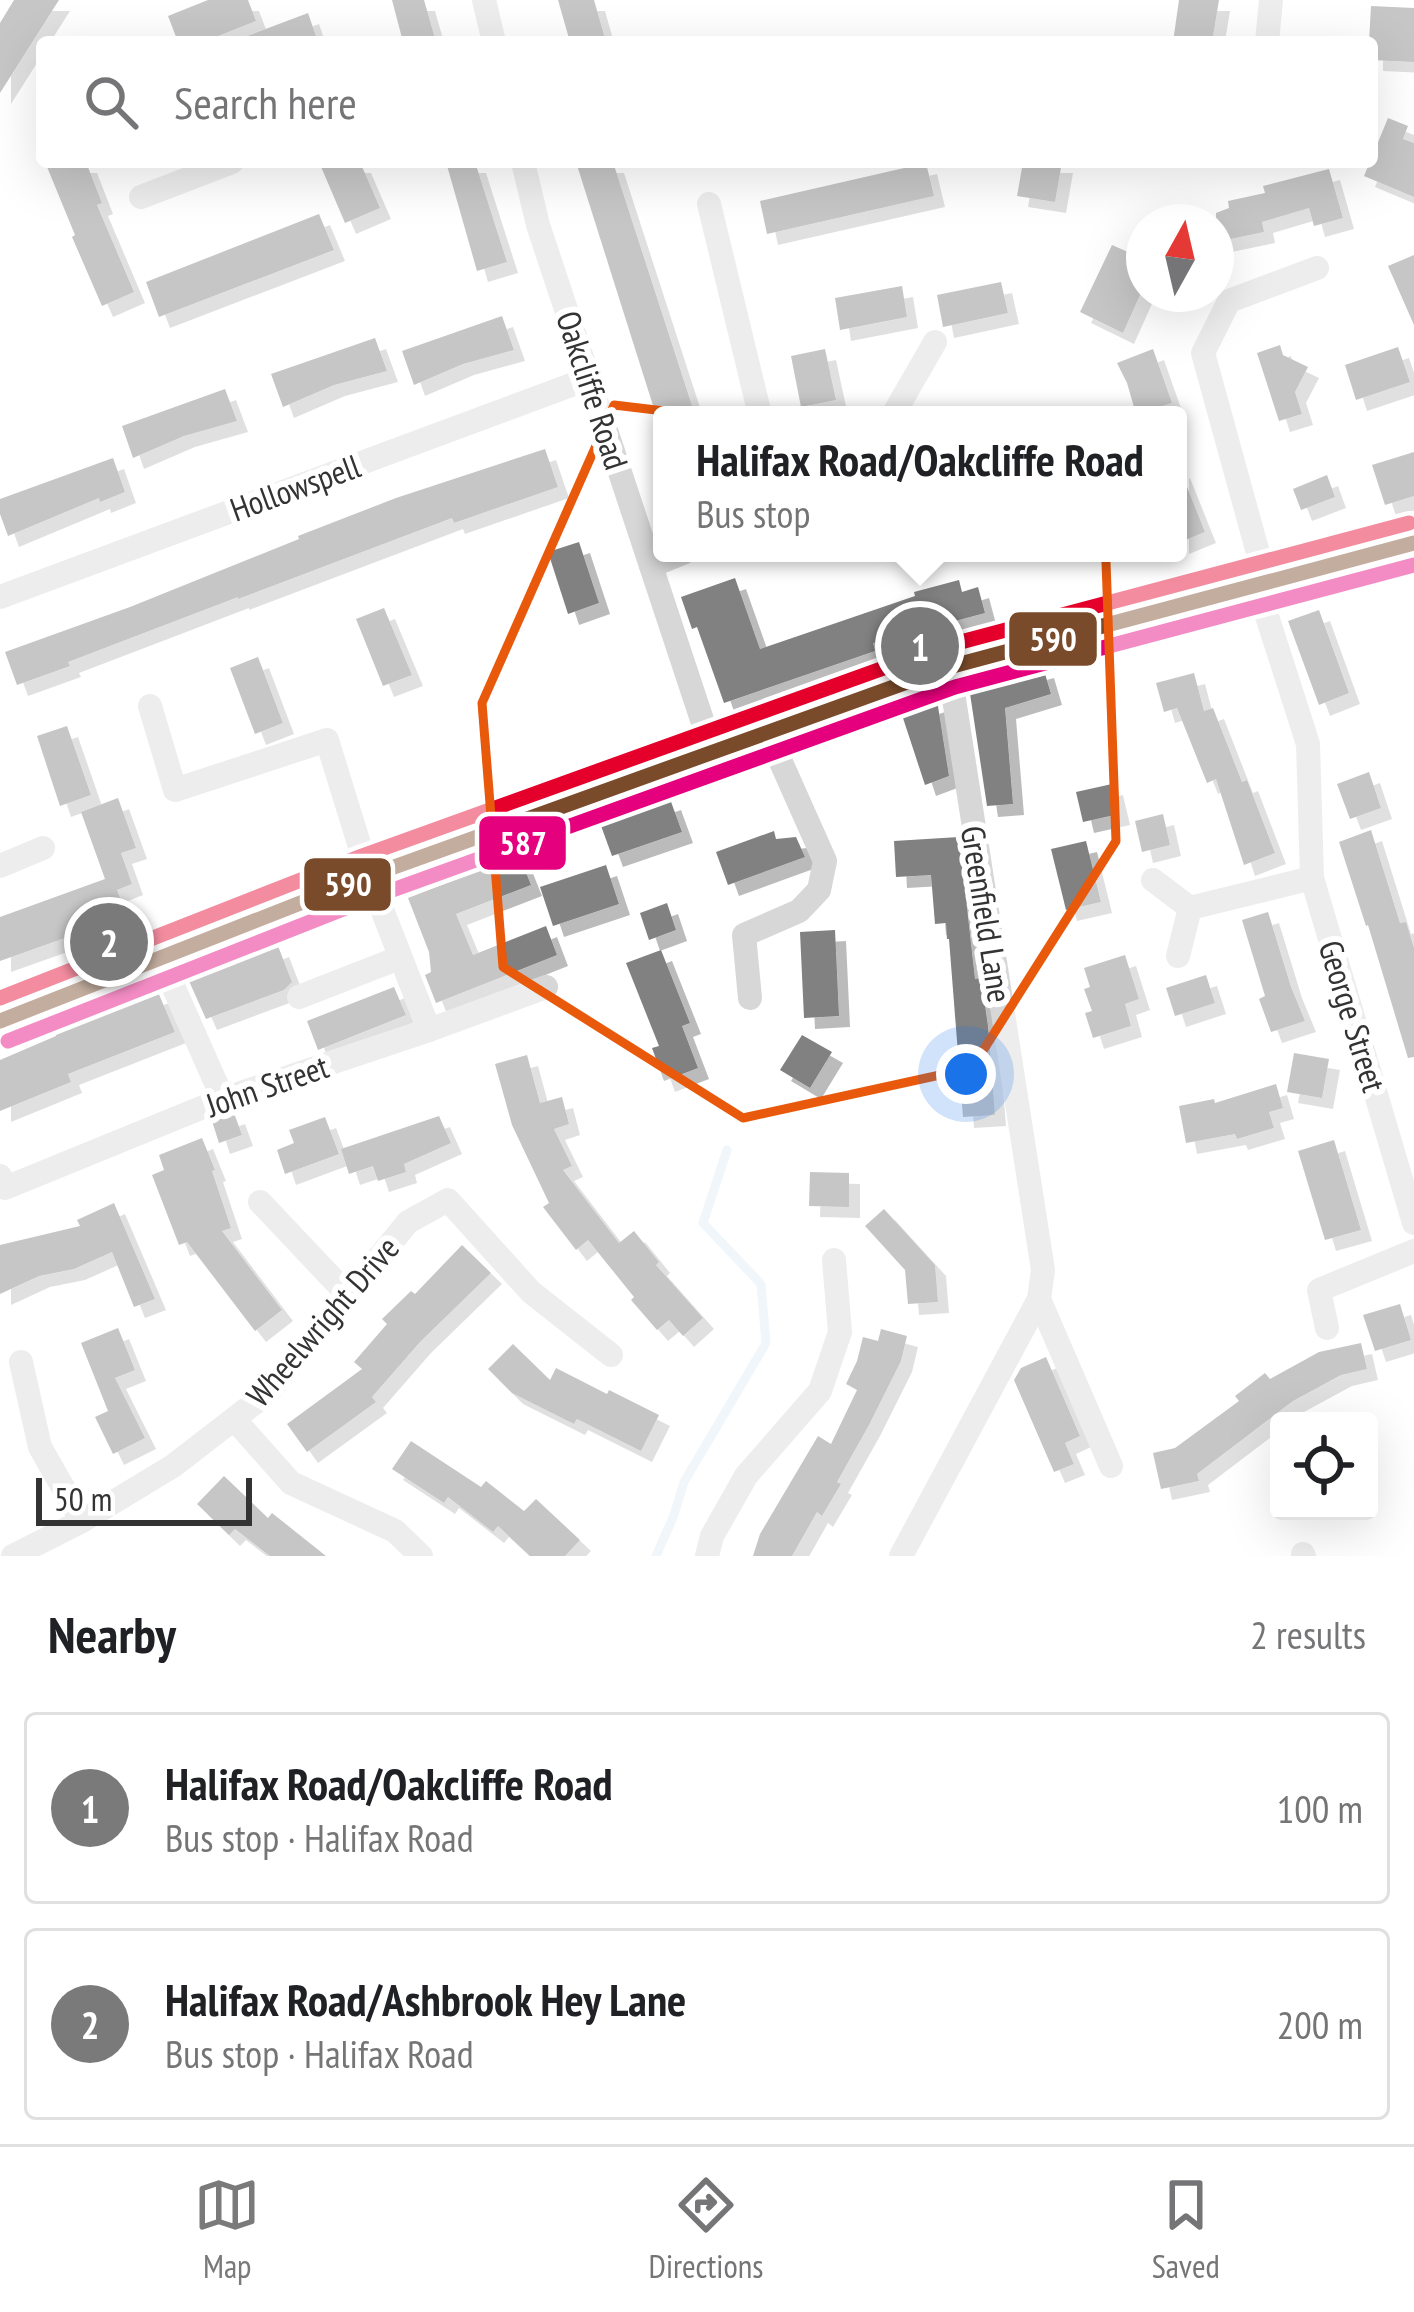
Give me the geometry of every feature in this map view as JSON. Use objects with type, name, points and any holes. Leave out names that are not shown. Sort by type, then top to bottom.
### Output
[{"type":"highway","points":[[0,1021],[369,876],[949,667],[1414,542]]},
{"type":"street","points":[[484,0],[493,36]]},
{"type":"street","points":[[1268,36],[1271,0]]},
{"type":"street","points":[[141,197],[216,168]]},
{"type":"street","name":"Oakcliffe Road","points":[[524,168],[538,225],[712,753]]},
{"type":"street","points":[[709,204],[758,406]]},
{"type":"street","name":"George Street","points":[[1317,268],[1228,301],[1203,353],[1308,744],[1312,878],[1414,1222]]},
{"type":"street","points":[[898,406],[935,342]]},
{"type":"street","name":"Hollowspell","points":[[0,597],[590,378]]},
{"type":"street","points":[[650,566],[660,562]]},
{"type":"street","name":"Greenfield Lane","points":[[901,1556],[1039,1299],[1042,1270],[949,667]]},
{"type":"street","points":[[150,706],[175,790],[327,740],[369,876],[429,1030]]},
{"type":"street","points":[[750,998],[744,935],[799,911],[819,890],[825,861],[768,733]]},
{"type":"street","points":[[0,866],[43,848]]},
{"type":"street","points":[[1190,908],[1312,878]]},
{"type":"street","points":[[1153,880],[1190,908]]},
{"type":"street","points":[[1178,956],[1190,908]]},
{"type":"street","points":[[161,958],[223,1099]]},
{"type":"street","points":[[299,997],[399,958]]},
{"type":"street","name":"John Street","points":[[0,1176],[5,1188],[223,1099],[546,987]]},
{"type":"street","name":"Wheelwright Drive","points":[[13,1556],[173,1466],[270,1390],[408,1222],[448,1200],[531,1292],[611,1355]]},
{"type":"street","points":[[260,1202],[348,1295]]},
{"type":"street","points":[[1327,1328],[1319,1290],[1414,1251]]},
{"type":"street","points":[[707,1556],[712,1536],[746,1476],[820,1390],[840,1332],[834,1260]]},
{"type":"street","points":[[1039,1299],[1111,1466]]},
{"type":"street","points":[[21,1362],[40,1447],[82,1521]]},
{"type":"street","points":[[234,1418],[291,1483],[395,1531],[421,1556]]},
{"type":"highlighted area","points":[[614,405],[899,439],[1104,506],[1116,841],[972,1068],[743,1118],[503,967],[482,703]]},
{"type":"building","points":[[14,0],[59,0],[0,93],[0,23]]},
{"type":"building","points":[[208,0],[248,0],[256,21],[218,36],[176,36],[168,16]]},
{"type":"building","points":[[392,0],[424,0],[434,36],[401,36]]},
{"type":"building","points":[[558,0],[594,0],[604,36],[568,36]]},
{"type":"building","points":[[1179,0],[1219,0],[1213,36],[1174,36]]},
{"type":"building","points":[[1371,6],[1414,8],[1414,62],[1378,60],[1378,36],[1369,36]]},
{"type":"building","points":[[308,13],[316,36],[248,36]]},
{"type":"building","points":[[1388,118],[1408,126],[1403,139],[1414,143],[1414,197],[1364,176],[1367,168],[1378,168],[1378,142]]},
{"type":"building","points":[[47,168],[88,168],[102,203],[97,205],[134,292],[102,306]]},
{"type":"building","points":[[322,168],[363,168],[380,208],[345,223]]},
{"type":"building","points":[[448,168],[477,168],[507,262],[477,271]]},
{"type":"building","points":[[578,168],[615,168],[692,406],[653,406]]},
{"type":"building","points":[[904,168],[927,168],[934,196],[767,234],[760,201]]},
{"type":"building","points":[[1022,168],[1061,168],[1055,202],[1017,196]]},
{"type":"building","points":[[1329,169],[1343,218],[1314,226],[1309,208],[1262,222],[1264,232],[1234,238],[1234,204],[1228,201],[1265,193],[1263,186]]},
{"type":"building","points":[[319,214],[334,250],[159,317],[146,282]]},
{"type":"building","points":[[1112,245],[1126,251],[1126,312],[1132,312],[1123,333],[1080,312]]},
{"type":"building","points":[[1414,255],[1414,325],[1388,266]]},
{"type":"building","points":[[1001,282],[1008,313],[943,327],[937,295]]},
{"type":"building","points":[[902,286],[907,317],[840,330],[835,298]]},
{"type":"building","points":[[502,316],[514,350],[463,364],[414,385],[402,351]]},
{"type":"building","points":[[375,338],[387,371],[334,385],[283,407],[271,374]]},
{"type":"building","points":[[1280,345],[1283,355],[1308,367],[1295,392],[1302,414],[1279,421],[1257,353]]},
{"type":"building","points":[[1398,347],[1410,382],[1356,400],[1345,365]]},
{"type":"building","points":[[825,349],[836,400],[801,406],[791,356]]},
{"type":"building","points":[[1153,349],[1172,403],[1134,406],[1117,363]]},
{"type":"building","points":[[225,389],[237,421],[184,436],[133,458],[122,426]]},
{"type":"building","points":[[545,449],[558,487],[454,523],[452,518],[17,685],[5,652],[130,607],[396,498]]},
{"type":"building","points":[[1414,452],[1414,496],[1385,505],[1372,465]]},
{"type":"building","points":[[113,458],[125,492],[8,536],[0,499]]},
{"type":"building","points":[[1327,475],[1335,497],[1301,510],[1293,489]]},
{"type":"building","points":[[1187,487],[1205,532],[1187,539]]},
{"type":"building","points":[[579,542],[599,603],[568,614],[548,552]]},
{"type":"building","points":[[735,578],[760,649],[959,580],[962,592],[978,587],[985,613],[873,643],[875,651],[724,703],[681,597]]},
{"type":"building","points":[[384,608],[412,675],[383,686],[356,619]]},
{"type":"building","points":[[1319,610],[1349,693],[1319,705],[1288,621]]},
{"type":"building","points":[[258,657],[283,723],[255,734],[230,668]]},
{"type":"building","points":[[1043,667],[1051,694],[1005,708],[1013,804],[987,806],[969,687]]},
{"type":"building","points":[[1194,673],[1204,711],[1213,708],[1275,853],[1244,865],[1216,779],[1207,783],[1177,708],[1164,712],[1156,683]]},
{"type":"building","points":[[937,700],[949,776],[925,785],[901,712]]},
{"type":"building","points":[[67,726],[91,795],[60,806],[37,736]]},
{"type":"building","points":[[1369,772],[1381,808],[1350,819],[1337,784]]},
{"type":"building","points":[[1112,784],[1119,814],[1083,822],[1076,792]]},
{"type":"building","points":[[118,798],[136,848],[121,853],[132,884],[117,890],[127,916],[0,961],[0,917],[105,879],[81,812]]},
{"type":"building","points":[[670,799],[682,832],[612,856],[600,823]]},
{"type":"building","points":[[1163,814],[1170,845],[1142,852],[1135,821]]},
{"type":"building","points":[[1371,830],[1400,923],[1406,922],[1414,948],[1414,1057],[1408,1058],[1339,842]]},
{"type":"building","points":[[774,831],[776,839],[796,837],[805,857],[728,885],[716,852]]},
{"type":"building","points":[[959,837],[975,979],[981,978],[988,1026],[995,1115],[963,1117],[949,939],[946,923],[935,924],[931,875],[896,877],[894,841]]},
{"type":"building","points":[[1086,841],[1101,902],[1066,910],[1051,849]]},
{"type":"building","points":[[519,855],[531,885],[456,914],[473,955],[546,926],[557,955],[436,1003],[425,975],[431,972],[429,952],[408,898]]},
{"type":"building","points":[[606,865],[619,904],[553,926],[540,887]]},
{"type":"building","points":[[667,903],[676,930],[649,940],[640,913]]},
{"type":"building","points":[[1268,912],[1305,1021],[1271,1032],[1242,920]]},
{"type":"building","points":[[835,930],[839,1016],[804,1018],[800,932]]},
{"type":"building","points":[[278,946],[292,982],[284,990],[206,1019],[189,981]]},
{"type":"building","points":[[661,950],[690,1023],[682,1026],[698,1068],[664,1081],[652,1048],[659,1046],[626,963]]},
{"type":"building","points":[[1125,955],[1139,999],[1125,1004],[1131,1026],[1093,1038],[1085,1013],[1092,1011],[1084,989],[1090,987],[1084,968]]},
{"type":"building","points":[[1206,975],[1215,1003],[1175,1016],[1166,988]]},
{"type":"building","points":[[394,987],[406,1015],[318,1050],[307,1021]]},
{"type":"building","points":[[158,992],[175,1032],[68,1074],[71,1082],[0,1111],[0,1060]]},
{"type":"building","points":[[802,1035],[832,1052],[810,1088],[780,1070]]},
{"type":"building","points":[[1294,1053],[1329,1059],[1322,1098],[1287,1092]]},
{"type":"building","points":[[527,1055],[540,1103],[562,1097],[569,1124],[554,1129],[572,1166],[563,1170],[619,1243],[634,1231],[659,1262],[656,1265],[703,1318],[683,1336],[669,1320],[657,1330],[588,1240],[576,1250],[543,1207],[549,1203],[512,1125],[495,1064]]},
{"type":"building","points":[[1276,1084],[1283,1108],[1269,1112],[1274,1128],[1237,1139],[1235,1134],[1186,1143],[1179,1106],[1214,1099],[1215,1103]]},
{"type":"building","points":[[234,1113],[242,1135],[219,1143],[212,1121]]},
{"type":"building","points":[[439,1116],[451,1143],[404,1164],[406,1172],[378,1181],[373,1166],[349,1174],[341,1149]]},
{"type":"building","points":[[325,1117],[339,1154],[285,1174],[277,1150],[294,1143],[289,1130]]},
{"type":"building","points":[[202,1138],[231,1228],[222,1231],[282,1310],[255,1331],[187,1242],[179,1245],[152,1175],[164,1170],[159,1155]]},
{"type":"building","points":[[1334,1140],[1361,1230],[1325,1240],[1298,1151]]},
{"type":"building","points":[[810,1172],[849,1173],[849,1207],[809,1206]]},
{"type":"building","points":[[114,1203],[155,1299],[134,1307],[112,1252],[0,1294],[0,1245],[80,1226],[77,1220]]},
{"type":"building","points":[[884,1209],[935,1265],[938,1302],[908,1304],[905,1270],[865,1226]]},
{"type":"building","points":[[462,1245],[491,1273],[420,1342],[372,1397],[376,1402],[307,1452],[287,1424],[362,1369],[354,1362],[387,1324],[382,1319],[411,1291],[415,1294]]},
{"type":"building","points":[[1400,1304],[1411,1340],[1375,1351],[1363,1315]]},
{"type":"building","points":[[118,1328],[135,1370],[115,1378],[145,1438],[113,1454],[95,1417],[108,1411],[81,1343]]},
{"type":"building","points":[[881,1329],[907,1336],[901,1361],[837,1482],[841,1484],[822,1516],[817,1512],[792,1556],[753,1556],[760,1534],[818,1436],[831,1444],[857,1390],[846,1384],[863,1337],[878,1341]]},
{"type":"building","points":[[1361,1343],[1367,1369],[1341,1375],[1279,1412],[1270,1412],[1270,1418],[1197,1474],[1199,1481],[1161,1489],[1153,1453],[1175,1448],[1239,1401],[1235,1396],[1265,1373],[1270,1379],[1319,1352]]},
{"type":"building","points":[[513,1344],[550,1380],[556,1368],[659,1415],[641,1451],[512,1393],[488,1369]]},
{"type":"building","points":[[1046,1357],[1080,1436],[1065,1443],[1074,1464],[1054,1472],[1014,1380],[1021,1368]]},
{"type":"building","points":[[411,1441],[481,1487],[486,1481],[524,1511],[536,1499],[580,1540],[565,1556],[530,1556],[498,1526],[493,1532],[448,1497],[444,1503],[392,1469]]},
{"type":"building","points":[[224,1476],[268,1518],[272,1513],[326,1556],[270,1556],[235,1529],[229,1535],[197,1504]]},
{"type":"waterway","points":[[656,1556],[684,1482],[766,1343],[761,1284],[703,1223],[727,1150]]},
{"type":"transit line","points":[[0,998],[362,856],[942,647],[1409,523]]},
{"type":"transit line","name":"590","points":[[0,1021],[369,876],[949,667],[1414,543]]},
{"type":"transit line","name":"587","points":[[8,1041],[376,896],[955,687],[1414,565]]},
{"type":"place","name":"Halifax Road/Oakcliffe Road","points":[[920,646]]},
{"type":"place","name":"Halifax Road/Ashbrook Hey Lane","points":[[109,942]]}]
